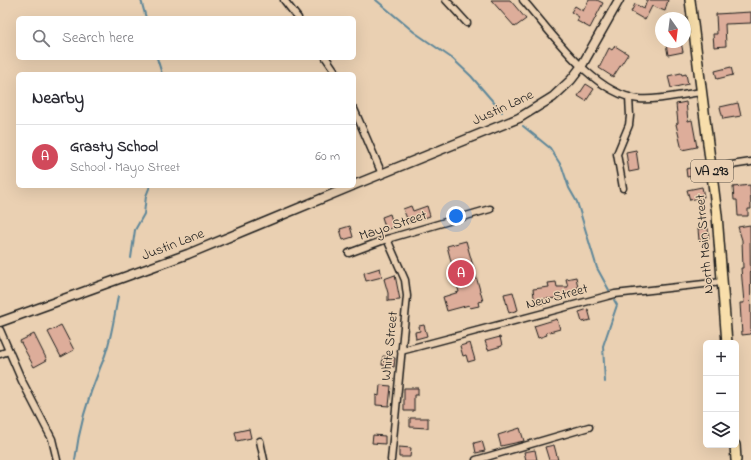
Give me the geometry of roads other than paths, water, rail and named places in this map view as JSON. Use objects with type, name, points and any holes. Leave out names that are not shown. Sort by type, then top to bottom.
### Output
[{"type":"main road","name":"Justin Lane","points":[[356,185],[532,111],[562,90],[581,67],[620,0]]},
{"type":"main road","name":"North Main Street","points":[[690,0],[712,168],[727,340]]},
{"type":"main road","name":"Justin Lane","points":[[0,322],[188,254],[348,188]]},
{"type":"main road","points":[[735,448],[736,460]]},
{"type":"street","points":[[284,0],[296,16]]},
{"type":"street","points":[[446,0],[467,23]]},
{"type":"street","points":[[524,0],[581,67],[603,85],[629,97],[646,99],[702,92]]},
{"type":"street","points":[[327,60],[336,72]]},
{"type":"street","points":[[623,188],[617,154],[629,125],[629,97]]},
{"type":"street","points":[[356,114],[382,174]]},
{"type":"street","points":[[712,168],[751,162]]},
{"type":"street","name":"Mayo Street","points":[[349,253],[386,239],[490,209]]},
{"type":"street","name":"White Street","points":[[386,239],[407,288],[391,460]]},
{"type":"street","name":"New Street","points":[[400,351],[615,294],[722,282]]},
{"type":"street","points":[[0,330],[22,381],[52,439],[57,460]]},
{"type":"street","points":[[0,356],[9,351]]},
{"type":"street","points":[[476,460],[589,427]]},
{"type":"street","points":[[260,441],[264,460]]},
{"type":"waterway","points":[[141,0],[145,16]]},
{"type":"waterway","points":[[376,0],[414,32],[453,59],[471,76],[502,112]]},
{"type":"waterway","points":[[158,60],[161,72]]},
{"type":"waterway","points":[[523,126],[550,148],[562,167],[569,188],[577,202],[597,268],[609,290]]},
{"type":"waterway","points":[[131,258],[135,230],[144,214],[146,196],[149,188]]},
{"type":"waterway","points":[[75,460],[84,413],[109,342],[118,296]]},
{"type":"waterway","points":[[605,382],[603,346],[617,305],[614,300]]},
{"type":"place","name":"Grasty School","points":[[461,273]]}]
